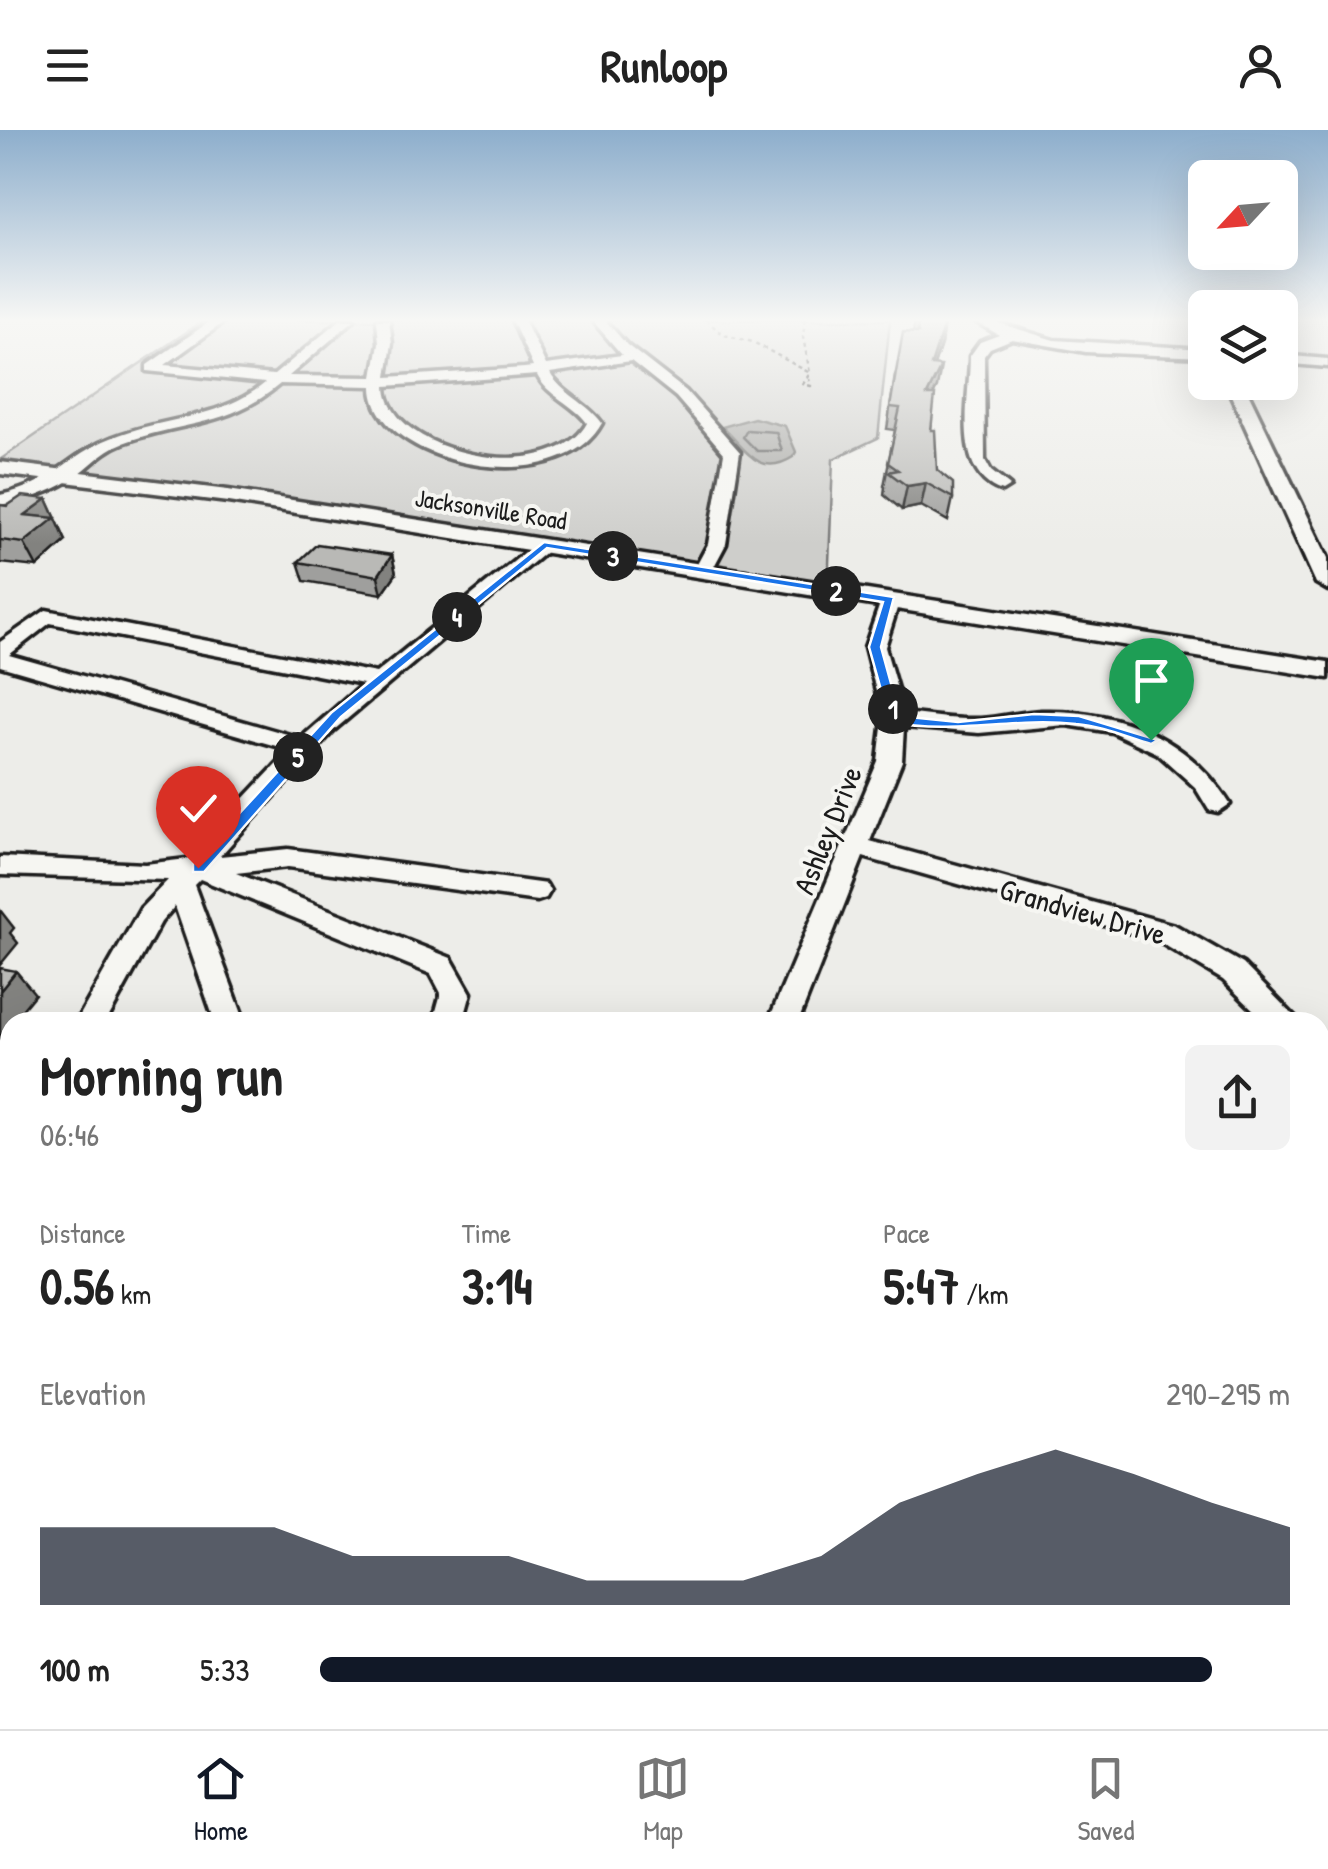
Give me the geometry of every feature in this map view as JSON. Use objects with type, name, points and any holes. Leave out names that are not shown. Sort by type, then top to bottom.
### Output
[{"type":"main road","points":[[1242,400],[1328,583]]},
{"type":"main road","name":"Jacksonville Road","points":[[0,468],[544,545],[1328,670]]},
{"type":"street","points":[[137,423],[233,410],[255,395]]},
{"type":"street","points":[[379,395],[382,408],[441,451],[472,461],[524,462],[578,446],[592,433],[595,424],[584,408],[562,395]]},
{"type":"street","points":[[683,395],[732,452],[718,544],[703,570]]},
{"type":"street","points":[[978,395],[977,460],[984,474],[1002,486]]},
{"type":"street","points":[[0,500],[29,494],[67,476],[137,423],[174,411]]},
{"type":"street","points":[[97,1012],[151,915],[307,747],[378,680],[544,545]]},
{"type":"street","name":"Ashley Drive","points":[[787,1012],[890,761],[894,719],[875,647],[890,599]]},
{"type":"street","points":[[0,655],[46,616],[378,680]]},
{"type":"street","points":[[0,655],[307,747]]},
{"type":"street","points":[[894,719],[978,726],[1053,718],[1119,727],[1151,740],[1187,762],[1218,804]]},
{"type":"street","name":"Grandview Drive","points":[[856,846],[1165,932],[1233,972],[1275,1012]]},
{"type":"street","points":[[189,877],[288,858],[537,891]]},
{"type":"street","points":[[0,866],[189,877],[441,966],[456,993],[451,1012]]},
{"type":"street","points":[[189,877],[227,1012]]},
{"type":"shaded area","points":[[95,395],[882,395],[878,438],[833,459],[828,590],[1,459]]},
{"type":"water","points":[[754,418],[785,426],[796,452],[793,457],[770,465],[761,462],[722,427]]},
{"type":"building","points":[[892,395],[935,395],[931,430],[935,430],[937,470],[953,483],[953,498],[926,483],[907,486],[888,472],[898,470],[888,463],[900,408],[890,407]]},
{"type":"building","points":[[22,496],[47,499],[25,515],[55,518],[24,543],[0,540],[0,505],[7,506]]},
{"type":"building","points":[[317,544],[392,555],[378,576],[298,562]]},
{"type":"building","points":[[0,968],[16,971],[0,991]]},
{"type":"route","points":[[198,868],[336,714],[544,545],[890,599],[875,647],[894,719],[958,726],[1034,718],[1079,720],[1109,724],[1151,740]]}]
